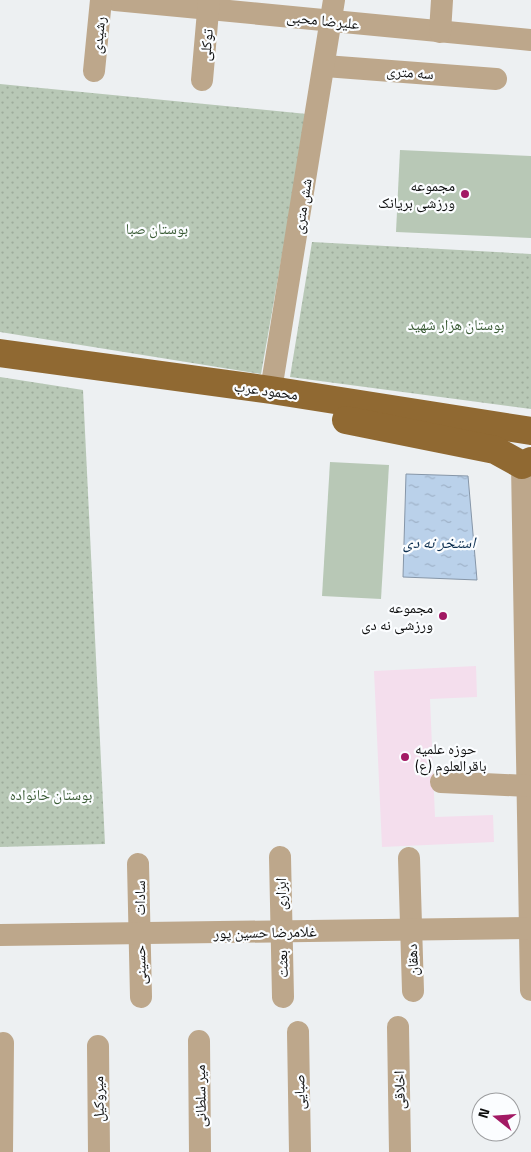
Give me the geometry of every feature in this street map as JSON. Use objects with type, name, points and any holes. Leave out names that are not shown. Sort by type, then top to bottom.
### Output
[{"type":"main road","name":"محمود عرب","points":[[0,353],[271,390],[531,431]]},
{"type":"main road","points":[[271,390],[323,415],[495,450],[527,463]]},
{"type":"street","name":"رشیدی","points":[[94,71],[102,0]]},
{"type":"street","name":"علیرضا محبی","points":[[115,0],[333,11],[440,32],[531,40]]},
{"type":"street","points":[[440,32],[442,0]]},
{"type":"street","name":"توکلی","points":[[202,80],[209,5]]},
{"type":"street","name":"شش متری","points":[[271,390],[333,11]]},
{"type":"street","name":"سه متری","points":[[325,66],[496,79]]},
{"type":"street","points":[[527,463],[531,990]]},
{"type":"street","points":[[441,782],[528,786]]},
{"type":"street","name":"ابزاری","points":[[280,857],[281,931]]},
{"type":"street","name":"دهقان","points":[[409,858],[413,991]]},
{"type":"street","name":"سادات","points":[[138,864],[139,933]]},
{"type":"street","name":"غلامرضا حسین پور","points":[[0,935],[530,928]]},
{"type":"street","name":"بعثت","points":[[281,931],[283,997]]},
{"type":"street","name":"حسینی","points":[[139,933],[141,997]]},
{"type":"street","name":"اخلاقی","points":[[398,1027],[400,1152]]},
{"type":"street","name":"صبایی","points":[[298,1032],[300,1152]]},
{"type":"street","name":"میر سلطانی","points":[[199,1040],[200,1152]]},
{"type":"street","points":[[2,1152],[3,1043]]},
{"type":"street","name":"میروکیل","points":[[98,1046],[99,1152]]},
{"type":"shaded area","name":"حوزه علمیه باقرالعلوم (ع)","points":[[476,666],[477,697],[430,699],[435,817],[493,815],[494,842],[382,847],[374,671]]},
{"type":"green space","name":"بوستان صبا","points":[[0,84],[307,114],[261,374],[0,332]]},
{"type":"green space","name":"مجموعه ورزشی بریانک","points":[[400,150],[531,156],[531,238],[396,232]]},
{"type":"green space","name":"بوستان هزار شهید","points":[[312,242],[531,254],[531,409],[290,377]]},
{"type":"green space","name":"بوستان خانواده","points":[[0,377],[83,390],[105,844],[0,847]]},
{"type":"green space","points":[[330,462],[389,465],[381,599],[322,596]]},
{"type":"water","name":"استخر نه دی","points":[[406,474],[468,476],[477,580],[403,577]]},
{"type":"place","name":"مجموعه ورزشی بریانک","points":[[465,194]]},
{"type":"place","name":"مجموعه ورزشی نه دی","points":[[443,616]]},
{"type":"place","name":"حوزه علمیه باقرالعلوم (ع)","points":[[405,757]]}]
